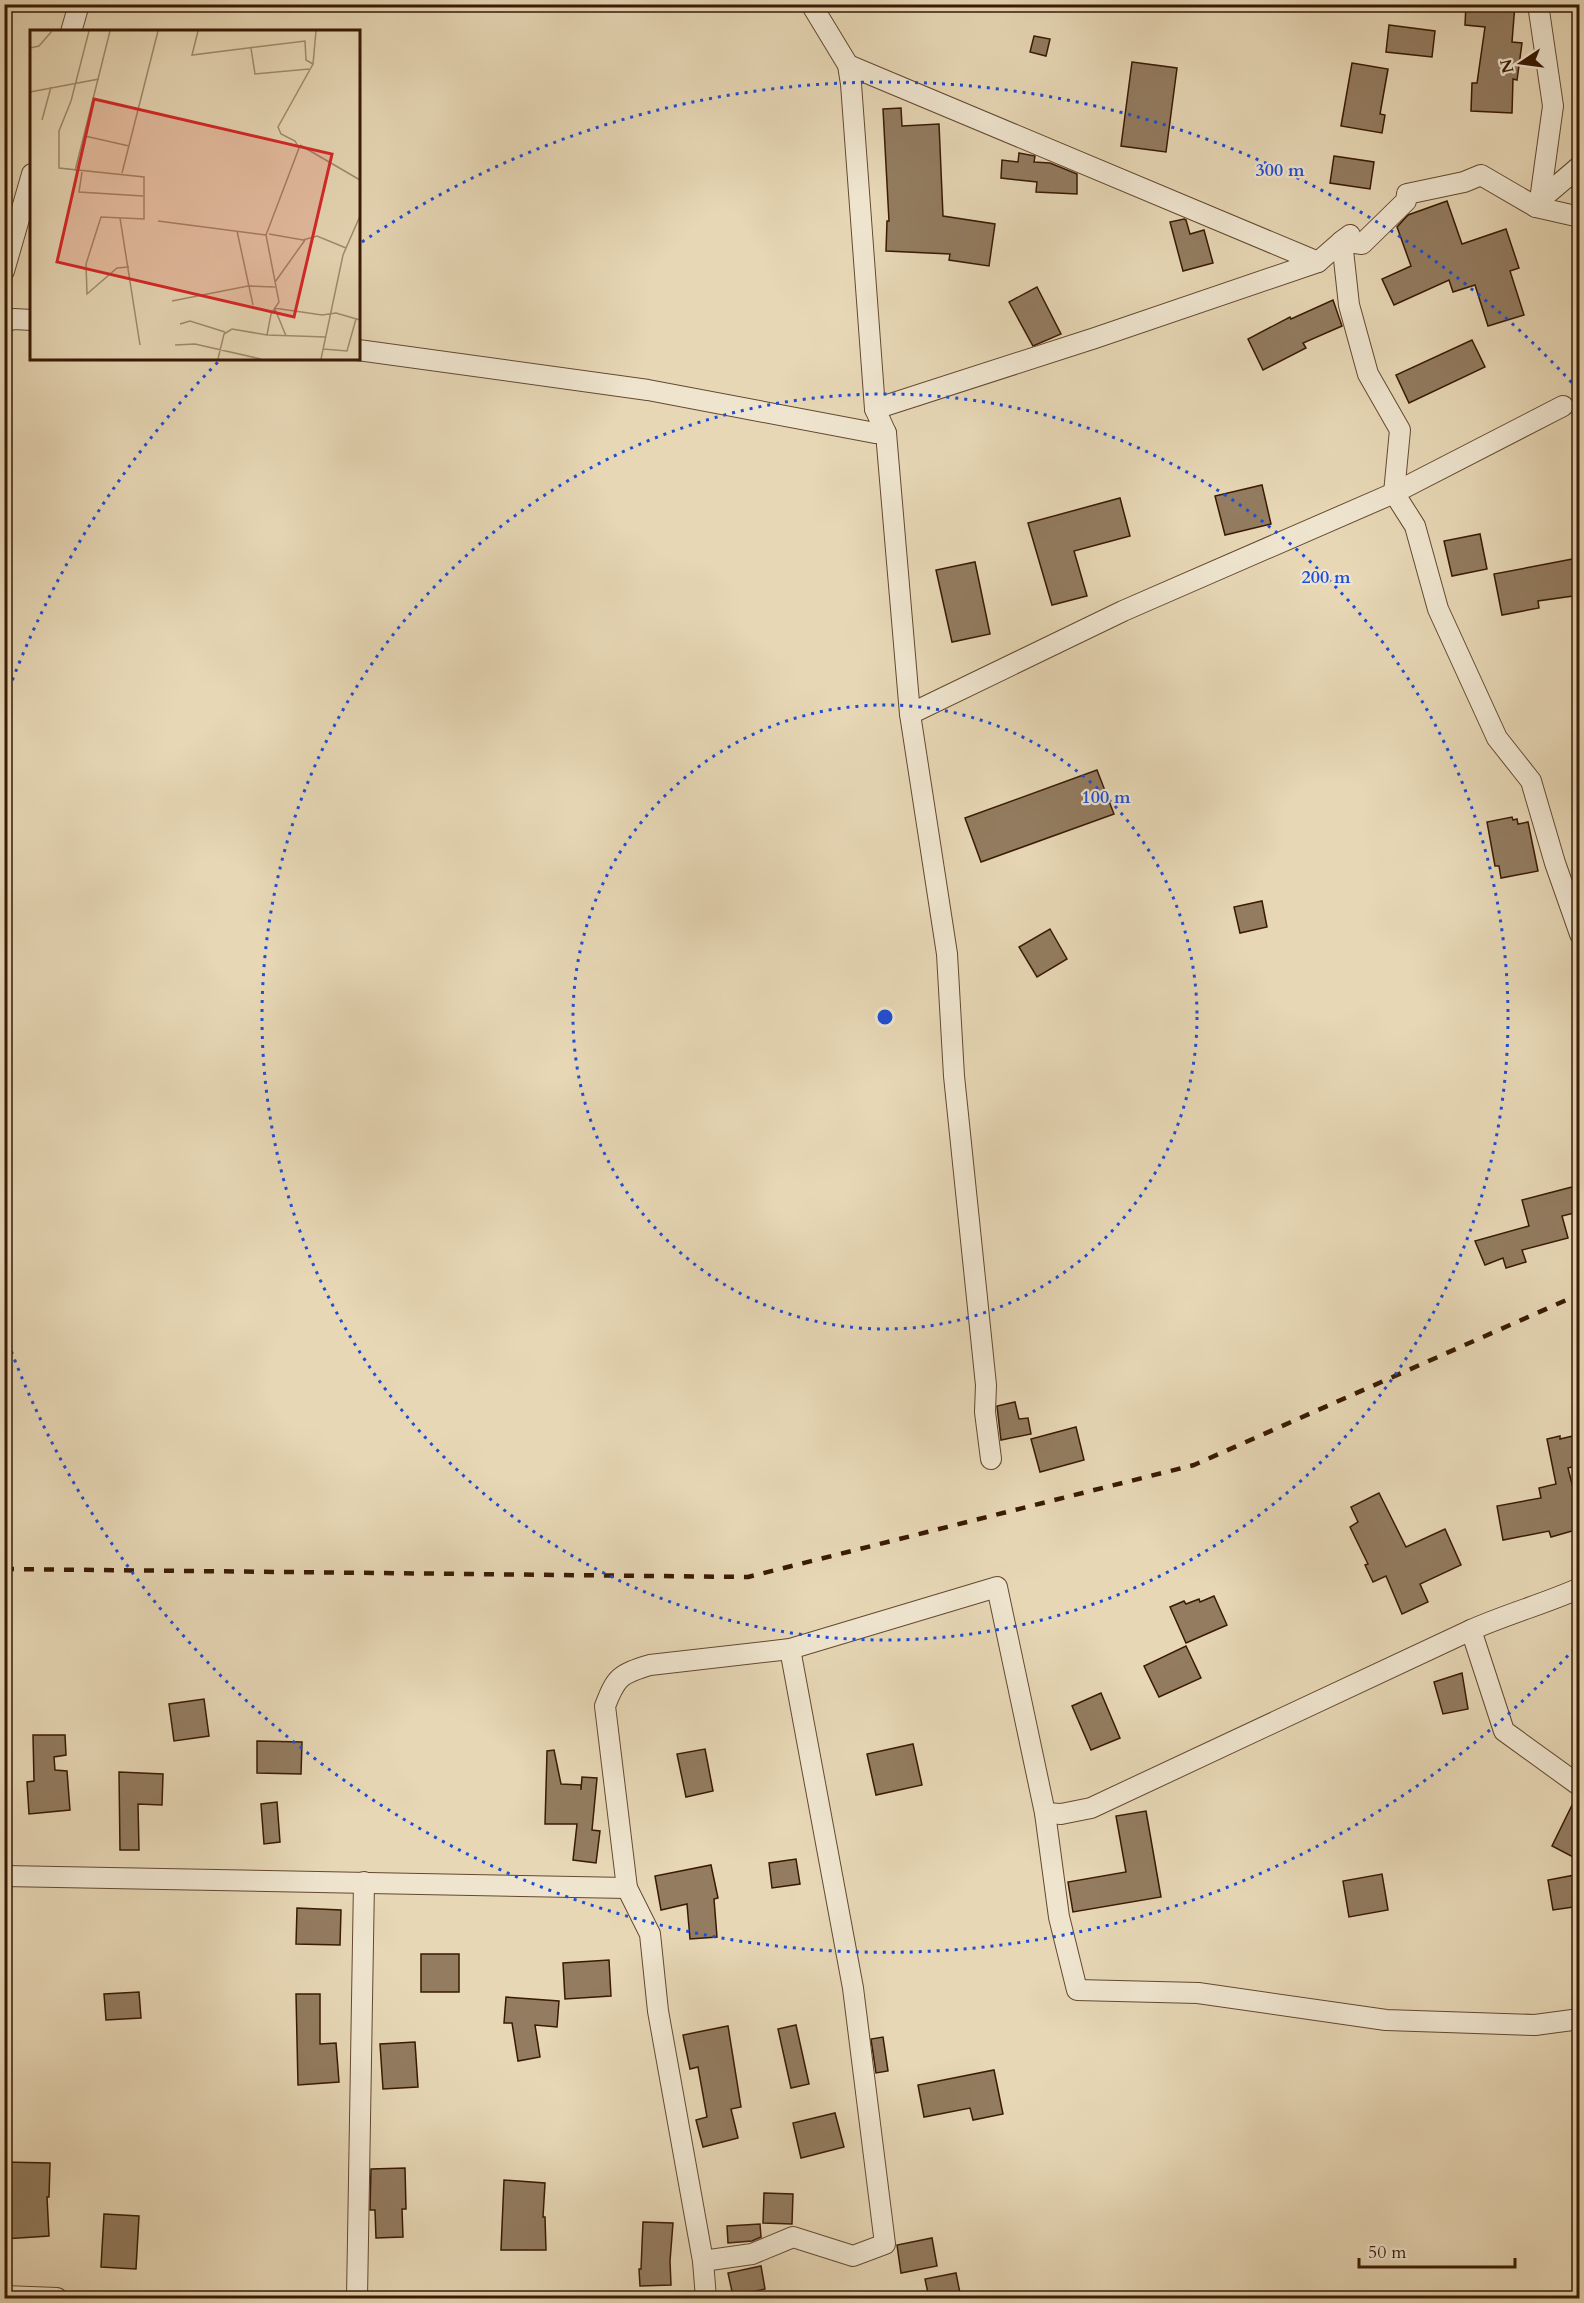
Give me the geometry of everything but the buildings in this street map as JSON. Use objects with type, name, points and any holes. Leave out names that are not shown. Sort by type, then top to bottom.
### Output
[{"type":"street","points":[[72,30],[79,4]]},
{"type":"street","points":[[811,4],[848,65],[851,84],[876,409],[886,433],[910,714],[947,954],[954,1076],[986,1385],[985,1412],[991,1459]]},
{"type":"street","points":[[1538,4],[1553,106],[1538,204]]},
{"type":"street","points":[[848,65],[1318,262]]},
{"type":"street","points":[[1538,204],[1580,166]]},
{"type":"street","points":[[876,409],[1318,262],[1342,241],[1362,244],[1406,201],[1407,194],[1464,182],[1481,175],[1538,204],[1580,217]]},
{"type":"street","points":[[4,270],[30,181]]},
{"type":"street","points":[[1342,241],[1349,305],[1368,374],[1400,430],[1394,493],[1415,526],[1438,609],[1497,738],[1531,780],[1555,863],[1580,934]]},
{"type":"street","points":[[4,322],[15,319],[30,320]]},
{"type":"street","points":[[360,350],[648,390],[875,433],[886,433]]},
{"type":"street","points":[[910,714],[1123,611],[1394,493],[1563,406]]},
{"type":"street","points":[[706,2298],[703,2261],[658,2012],[650,1934],[627,1888],[605,1706],[613,1684],[628,1672],[650,1665],[790,1650],[997,1587],[1045,1813],[1059,1917],[1077,1990],[1198,1993],[1386,2020],[1535,2025],[1580,2019]]},
{"type":"street","points":[[1045,1813],[1060,1814],[1091,1808],[1471,1630],[1580,1588]]},
{"type":"street","points":[[1471,1630],[1504,1731],[1580,1786]]},
{"type":"street","points":[[703,2261],[752,2254],[793,2237],[853,2256],[885,2244],[852,1988],[790,1650]]},
{"type":"street","points":[[4,1876],[627,1888]]},
{"type":"street","points":[[357,2298],[364,1882]]},
{"type":"street","points":[[4,2296],[57,2298]]},
{"type":"railway","points":[[4,1569],[748,1577],[1194,1465],[1580,1294]]}]
